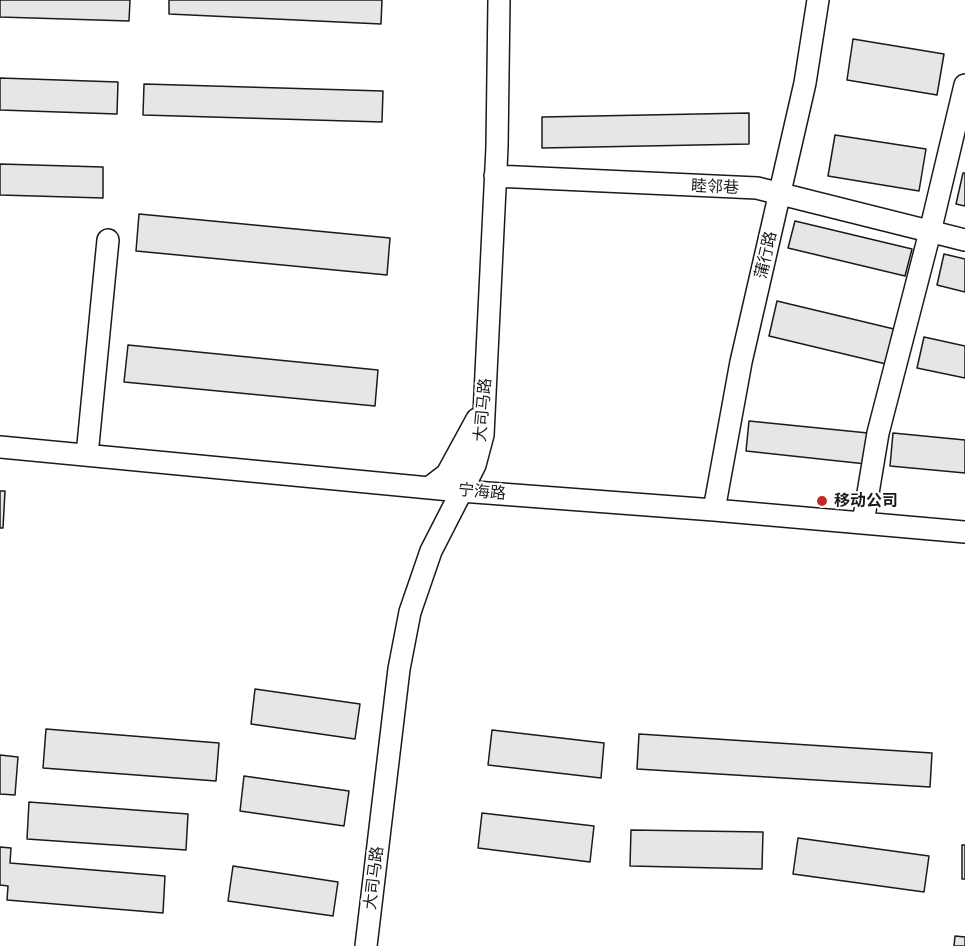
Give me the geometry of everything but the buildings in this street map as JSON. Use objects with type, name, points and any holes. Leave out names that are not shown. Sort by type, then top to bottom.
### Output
[{"type":"street","name":"大司马路","points":[[366,946],[399,669],[410,612],[431,551],[475,465],[483,435],[495,176],[499,0]]},
{"type":"street","name":"蒲行路","points":[[714,510],[741,362],[805,83],[818,0]]},
{"type":"street","points":[[863,523],[878,433],[965,85]]},
{"type":"street","name":"睦邻巷","points":[[495,176],[757,188],[965,240]]},
{"type":"street","points":[[87,455],[108,240]]},
{"type":"street","points":[[430,487],[447,474],[470,435],[485,402]]},
{"type":"street","name":"宁海路","points":[[0,447],[461,491],[965,532]]},
{"type":"place","name":"移动公司","points":[[822,501]]}]
